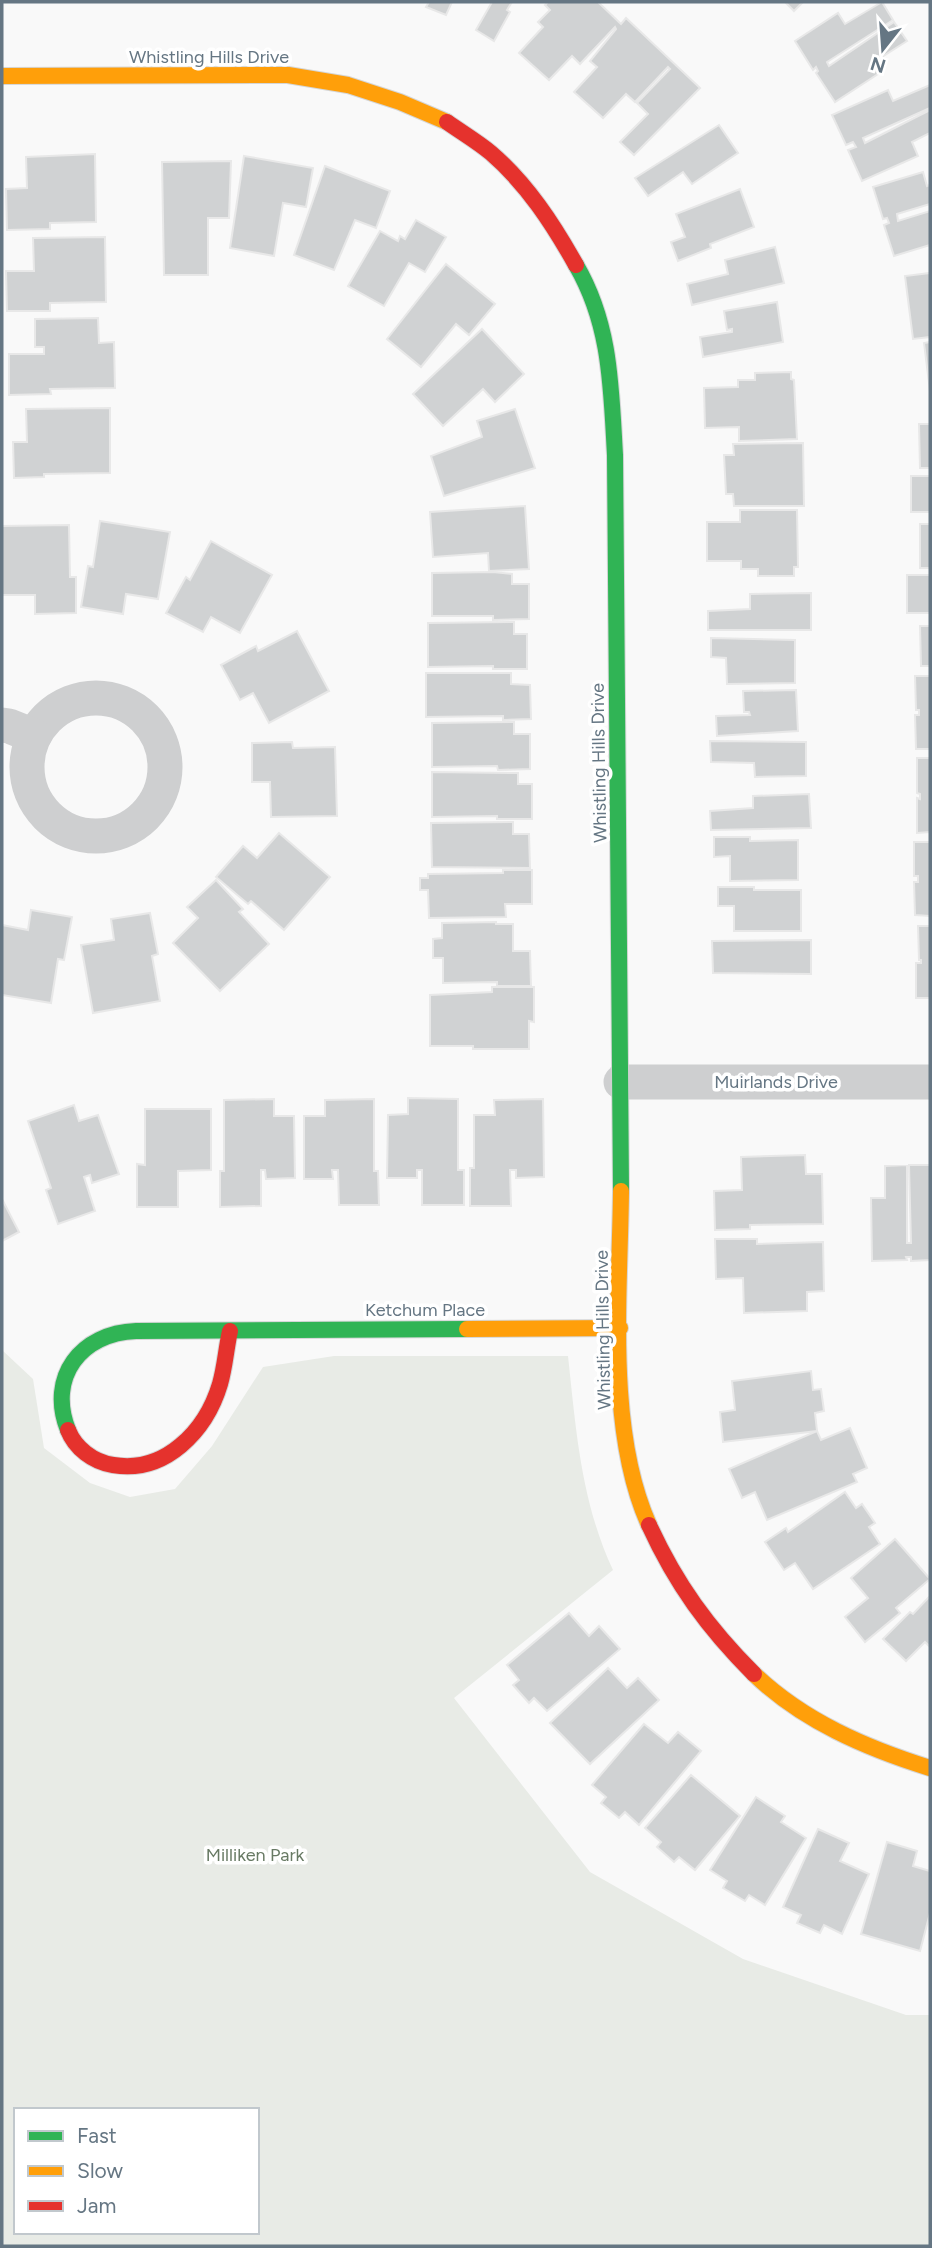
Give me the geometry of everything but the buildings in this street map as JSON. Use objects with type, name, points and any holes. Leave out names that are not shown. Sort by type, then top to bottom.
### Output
[{"type":"street","name":"Whistling Hills Drive","points":[[2,76],[288,75],[348,85],[400,102],[445,121],[491,153],[526,189],[555,228],[589,287],[607,346],[612,398],[621,1082],[620,1328],[623,1414],[632,1472],[645,1517],[670,1570],[702,1619],[733,1654],[784,1700],[832,1732],[862,1747],[930,1768]]},
{"type":"street","points":[[2,725],[34,736]]},
{"type":"street","name":"Muirlands Drive","points":[[621,1082],[930,1082]]},
{"type":"street","name":"Ketchum Place","points":[[230,1331],[219,1388],[201,1422],[179,1448],[152,1463],[125,1468],[103,1464],[79,1450],[65,1426],[60,1408],[61,1387],[67,1373],[96,1339],[115,1333],[230,1331],[620,1328]]},
{"type":"green space","name":"Milliken Park","points":[[2,1350],[33,1379],[44,1448],[90,1483],[130,1497],[175,1489],[212,1446],[263,1367],[334,1356],[568,1356],[577,1438],[587,1492],[602,1544],[613,1570],[454,1698],[590,1872],[743,1959],[906,2015],[930,2015],[930,2246],[2,2246]]},
{"type":"traffic: fast","points":[[576,265],[588,288],[603,334],[610,381],[615,455],[621,1191]]},
{"type":"traffic: fast","points":[[68,1430],[62,1392],[66,1376],[85,1349],[116,1334],[136,1331],[467,1329]]},
{"type":"traffic: slow","points":[[2,76],[288,75],[348,85],[400,102],[447,122]]},
{"type":"traffic: slow","points":[[621,1191],[618,1316],[621,1404],[626,1447],[635,1488],[649,1525]]},
{"type":"traffic: slow","points":[[467,1329],[620,1328]]},
{"type":"traffic: slow","points":[[754,1674],[793,1706],[836,1731],[930,1768]]},
{"type":"traffic: jam","points":[[447,122],[486,149],[528,191],[576,265]]},
{"type":"traffic: jam","points":[[68,1430],[80,1448],[92,1457],[113,1465],[150,1463],[166,1456],[194,1433],[214,1401],[222,1378],[230,1331]]},
{"type":"traffic: jam","points":[[649,1525],[670,1567],[694,1604],[722,1640],[754,1674]]}]
